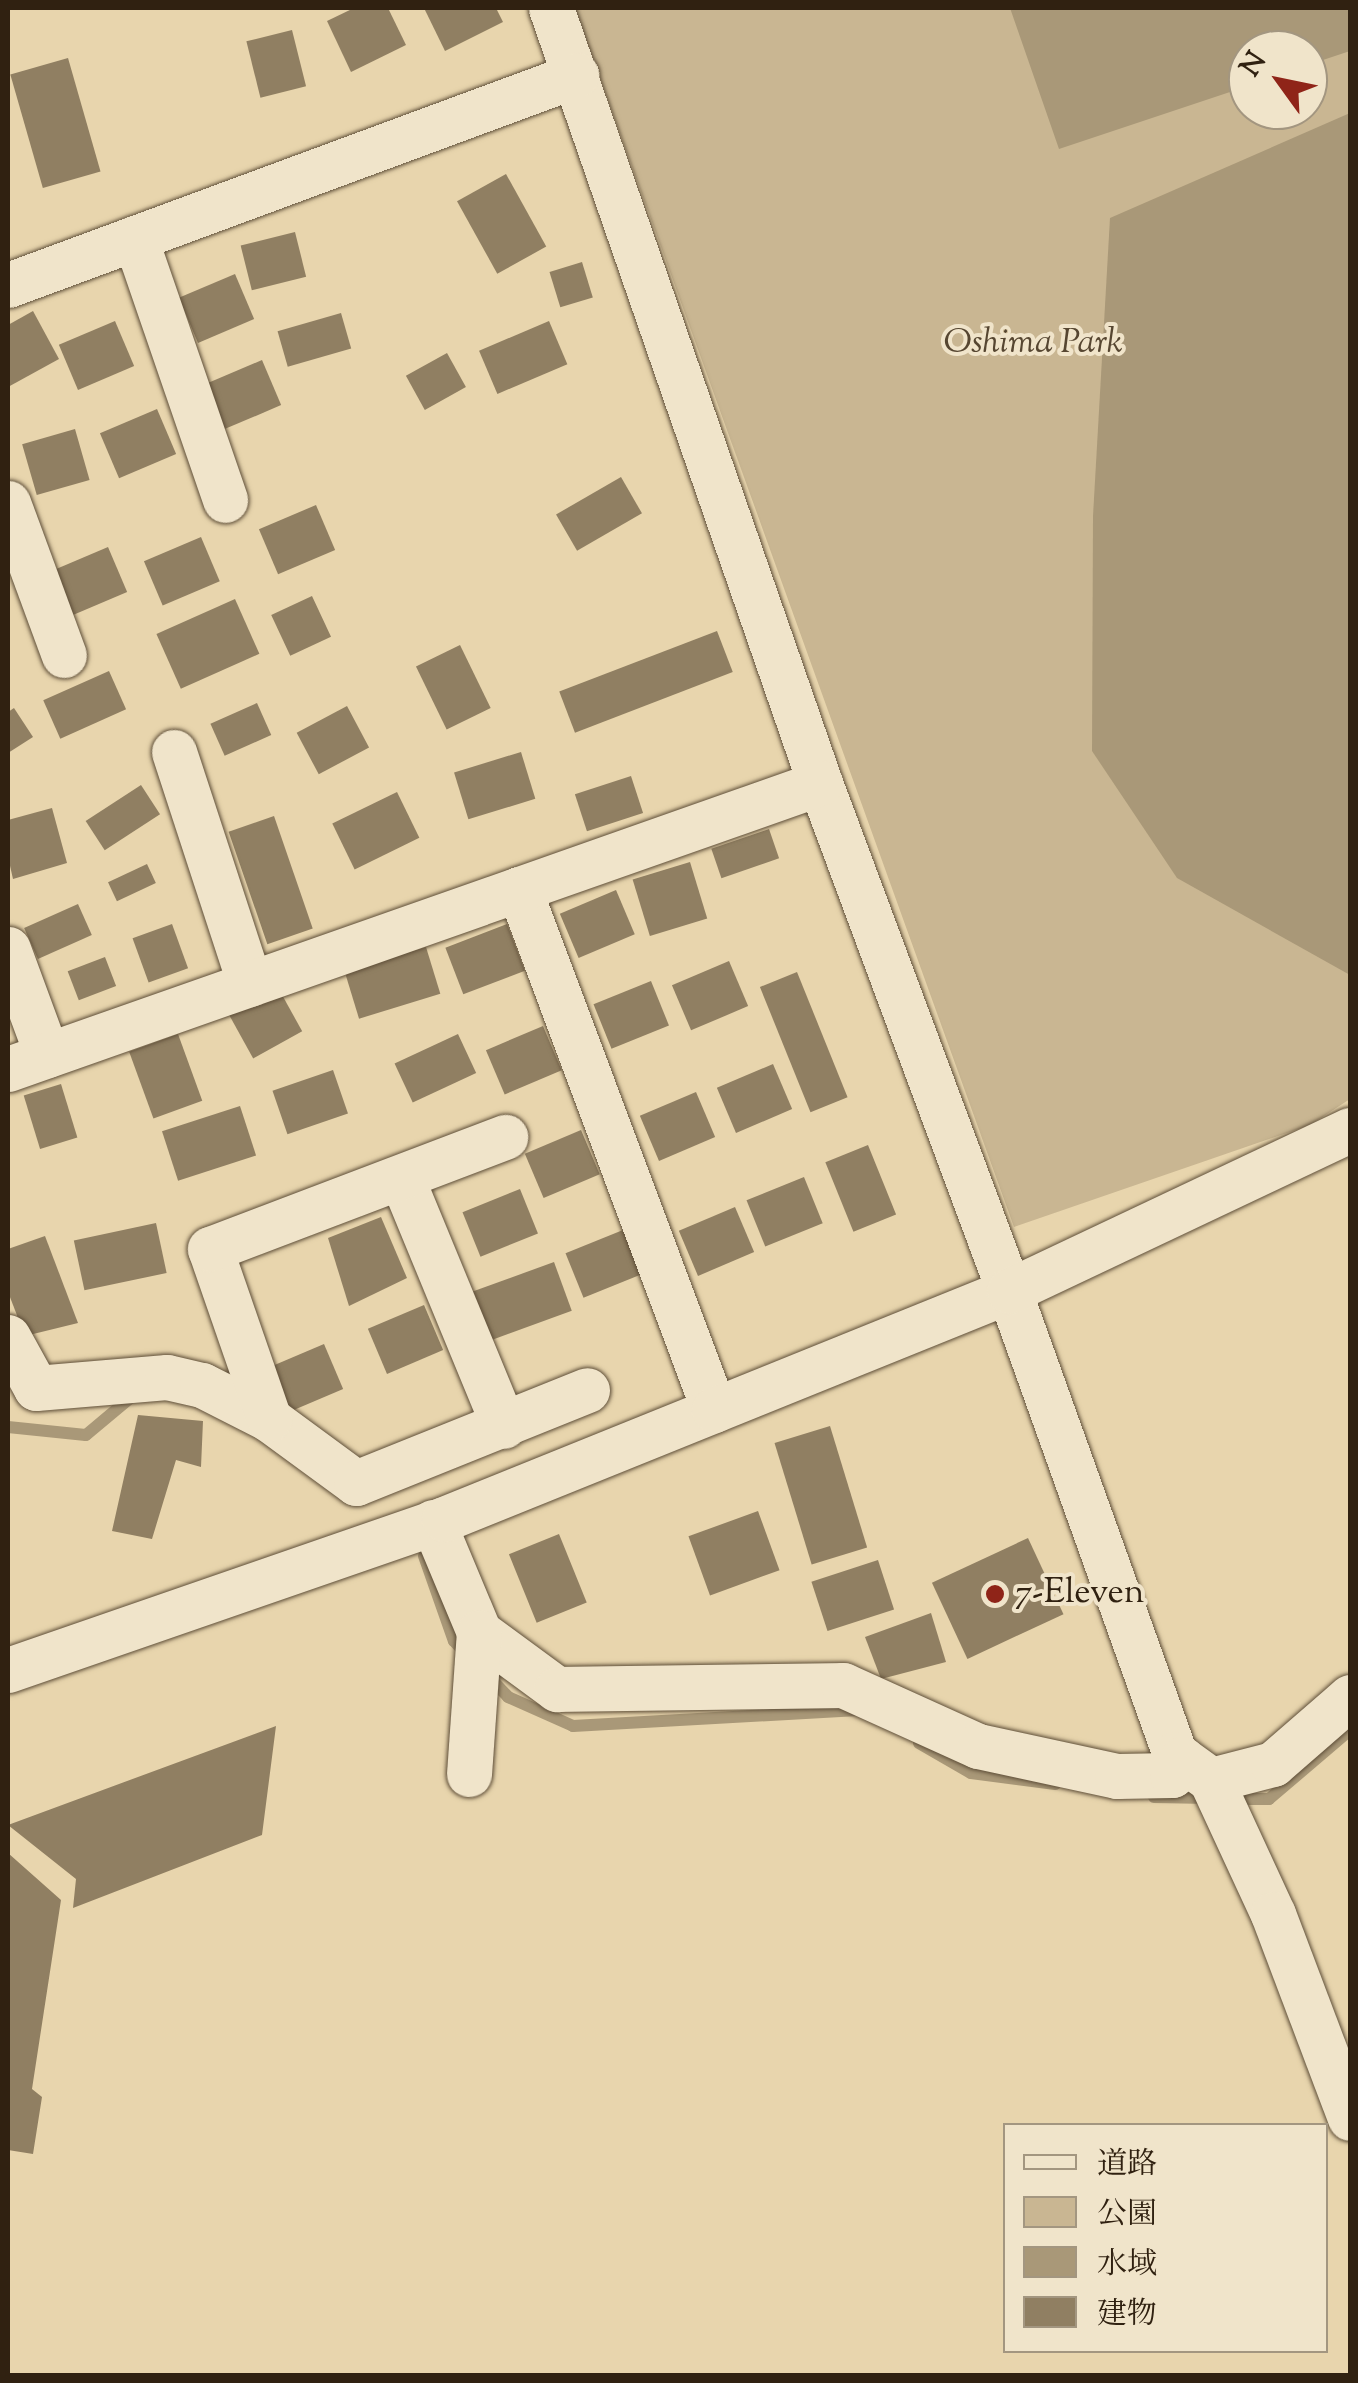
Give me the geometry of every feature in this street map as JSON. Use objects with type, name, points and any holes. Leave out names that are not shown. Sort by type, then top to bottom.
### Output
[{"type":"street","points":[[551,8],[820,784],[1010,1292],[1174,1754],[1202,1774],[1232,1826],[1272,1914],[1350,2118]]},
{"type":"street","points":[[8,285],[576,76]]},
{"type":"street","points":[[135,238],[225,500]]},
{"type":"street","points":[[8,503],[64,655]]},
{"type":"street","points":[[174,752],[250,984]]},
{"type":"street","points":[[8,949],[27,1062],[820,784]]},
{"type":"street","points":[[519,889],[714,1410]]},
{"type":"street","points":[[8,1670],[433,1522],[1010,1292],[1350,1130]]},
{"type":"street","points":[[269,1419],[210,1249],[402,1180],[505,1136]]},
{"type":"street","points":[[402,1180],[504,1426]]},
{"type":"street","points":[[8,1337],[36,1388],[167,1376],[202,1386],[269,1419],[356,1483],[587,1390]]},
{"type":"street","points":[[433,1522],[479,1634],[469,1774]]},
{"type":"street","points":[[479,1634],[557,1689],[843,1685],[978,1746],[1117,1776],[1202,1774],[1273,1764],[1350,1697]]},
{"type":"green space","name":"Oshima Park","points":[[575,8],[1350,8],[1350,1099],[1310,1125],[1014,1227]]},
{"type":"water","points":[[1010,8],[1350,8],[1350,51],[1328,58],[1328,30],[1228,30],[1228,93],[1059,149]]},
{"type":"water","points":[[1350,113],[1350,975],[1177,878],[1092,751],[1093,516],[1110,218],[1311,130],[1328,130],[1328,123]]},
{"type":"building","points":[[354,8],[388,8],[406,45],[351,72],[327,21]]},
{"type":"building","points":[[424,8],[496,8],[503,22],[445,51]]},
{"type":"building","points":[[292,30],[306,86],[260,98],[246,41]]},
{"type":"building","points":[[68,58],[101,171],[43,188],[10,75]]},
{"type":"building","points":[[506,174],[546,247],[497,274],[457,201]]},
{"type":"building","points":[[295,232],[306,277],[252,290],[241,246]]},
{"type":"building","points":[[582,262],[593,297],[560,307],[549,272]]},
{"type":"building","points":[[235,274],[254,319],[198,343],[179,298]]},
{"type":"building","points":[[33,311],[59,359],[8,387],[8,325]]},
{"type":"building","points":[[341,313],[351,349],[288,367],[278,331]]},
{"type":"building","points":[[115,321],[134,366],[78,390],[59,345]]},
{"type":"building","points":[[549,321],[567,364],[497,394],[479,351]]},
{"type":"building","points":[[447,353],[466,387],[425,410],[406,376]]},
{"type":"building","points":[[262,360],[281,405],[224,429],[205,384]]},
{"type":"building","points":[[157,409],[176,454],[119,478],[100,433]]},
{"type":"building","points":[[75,429],[90,480],[37,495],[22,444]]},
{"type":"building","points":[[621,477],[642,513],[577,551],[556,514]]},
{"type":"building","points":[[316,505],[335,550],[278,574],[259,529]]},
{"type":"building","points":[[201,537],[220,581],[163,605],[144,561]]},
{"type":"building","points":[[108,547],[127,592],[70,616],[51,571]]},
{"type":"building","points":[[312,596],[331,637],[290,656],[271,615]]},
{"type":"building","points":[[235,599],[259,654],[181,689],[156,634]]},
{"type":"building","points":[[717,631],[733,672],[575,733],[559,692]]},
{"type":"building","points":[[460,645],[491,708],[447,729],[416,666]]},
{"type":"building","points":[[109,671],[126,709],[60,739],[43,700]]},
{"type":"building","points":[[257,703],[271,735],[225,756],[210,724]]},
{"type":"building","points":[[347,706],[369,747],[319,774],[297,733]]},
{"type":"building","points":[[14,708],[33,737],[8,753],[8,712]]},
{"type":"building","points":[[521,752],[535,799],[468,819],[454,772]]},
{"type":"building","points":[[631,776],[643,813],[587,831],[575,794]]},
{"type":"building","points":[[141,785],[160,814],[105,850],[86,821]]},
{"type":"building","points":[[397,792],[419,838],[355,869],[332,824]]},
{"type":"building","points":[[52,808],[67,863],[13,879],[8,857],[8,820]]},
{"type":"building","points":[[274,816],[313,929],[267,944],[229,832]]},
{"type":"building","points":[[769,829],[779,858],[721,878],[711,849]]},
{"type":"building","points":[[690,862],[707,918],[650,936],[633,880]]},
{"type":"building","points":[[147,864],[156,883],[117,901],[108,882]]},
{"type":"building","points":[[616,890],[635,934],[579,958],[560,914]]},
{"type":"building","points":[[78,904],[92,935],[38,959],[24,928]]},
{"type":"building","points":[[172,924],[188,968],[149,983],[133,938]]},
{"type":"building","points":[[507,924],[525,971],[463,994],[445,948]]},
{"type":"building","points":[[426,947],[440,994],[359,1019],[345,972]]},
{"type":"building","points":[[105,957],[116,986],[79,1000],[68,971]]},
{"type":"building","points":[[729,961],[748,1006],[691,1030],[672,985]]},
{"type":"building","points":[[797,972],[848,1097],[810,1112],[760,987]]},
{"type":"building","points":[[651,981],[669,1026],[611,1049],[594,1004]]},
{"type":"building","points":[[276,984],[302,1031],[253,1058],[227,1011]]},
{"type":"building","points":[[543,1026],[562,1070],[505,1094],[486,1050]]},
{"type":"building","points":[[178,1034],[202,1101],[153,1119],[129,1052]]},
{"type":"building","points":[[458,1034],[476,1073],[413,1103],[395,1064]]},
{"type":"building","points":[[773,1064],[792,1109],[736,1133],[717,1088]]},
{"type":"building","points":[[333,1070],[348,1113],[287,1134],[272,1091]]},
{"type":"building","points":[[61,1084],[77,1138],[40,1149],[24,1095]]},
{"type":"building","points":[[696,1092],[715,1137],[659,1161],[640,1116]]},
{"type":"building","points":[[240,1106],[256,1155],[178,1181],[162,1131]]},
{"type":"building","points":[[581,1130],[600,1174],[544,1198],[525,1154]]},
{"type":"building","points":[[868,1145],[896,1215],[853,1232],[825,1162]]},
{"type":"building","points":[[804,1177],[823,1223],[765,1247],[747,1200]]},
{"type":"building","points":[[520,1189],[538,1234],[480,1257],[463,1212]]},
{"type":"building","points":[[735,1207],[754,1252],[698,1276],[679,1231]]},
{"type":"building","points":[[381,1217],[407,1278],[349,1306],[328,1238]]},
{"type":"building","points":[[156,1223],[167,1273],[84,1290],[74,1240]]},
{"type":"building","points":[[623,1230],[641,1275],[583,1298],[566,1253]]},
{"type":"building","points":[[45,1236],[78,1323],[25,1336],[8,1292],[8,1249]]},
{"type":"building","points":[[554,1262],[572,1311],[479,1345],[461,1296]]},
{"type":"building","points":[[424,1305],[443,1350],[387,1374],[368,1329]]},
{"type":"building","points":[[324,1344],[343,1389],[286,1413],[267,1368]]},
{"type":"building","points":[[138,1415],[203,1421],[201,1467],[176,1460],[152,1539],[112,1531]]},
{"type":"building","points":[[830,1426],[867,1547],[812,1564],[775,1443]]},
{"type":"building","points":[[758,1511],[780,1570],[710,1596],[688,1536]]},
{"type":"building","points":[[559,1534],[587,1603],[537,1623],[509,1554]]},
{"type":"building","name":"7-Eleven","points":[[1028,1538],[1063,1614],[967,1659],[932,1583]]},
{"type":"building","points":[[878,1560],[894,1609],[827,1631],[811,1582]]},
{"type":"building","points":[[931,1613],[946,1662],[881,1679],[865,1637]]},
{"type":"building","points":[[276,1726],[262,1835],[73,1908],[76,1879],[8,1825]]},
{"type":"building","points":[[8,1853],[61,1900],[32,2089],[42,2097],[33,2154],[8,2150]]},
{"type":"waterway","points":[[8,1427],[86,1435],[135,1394]]},
{"type":"waterway","points":[[424,1556],[454,1641],[467,1655]]},
{"type":"waterway","points":[[488,1676],[508,1697],[573,1726],[863,1710]]},
{"type":"waterway","points":[[1229,1799],[1269,1799],[1350,1730]]},
{"type":"waterway","points":[[919,1743],[971,1773],[1055,1784]]},
{"type":"waterway","points":[[1154,1797],[1209,1798]]},
{"type":"place","name":"7-Eleven","points":[[995,1594]]}]
